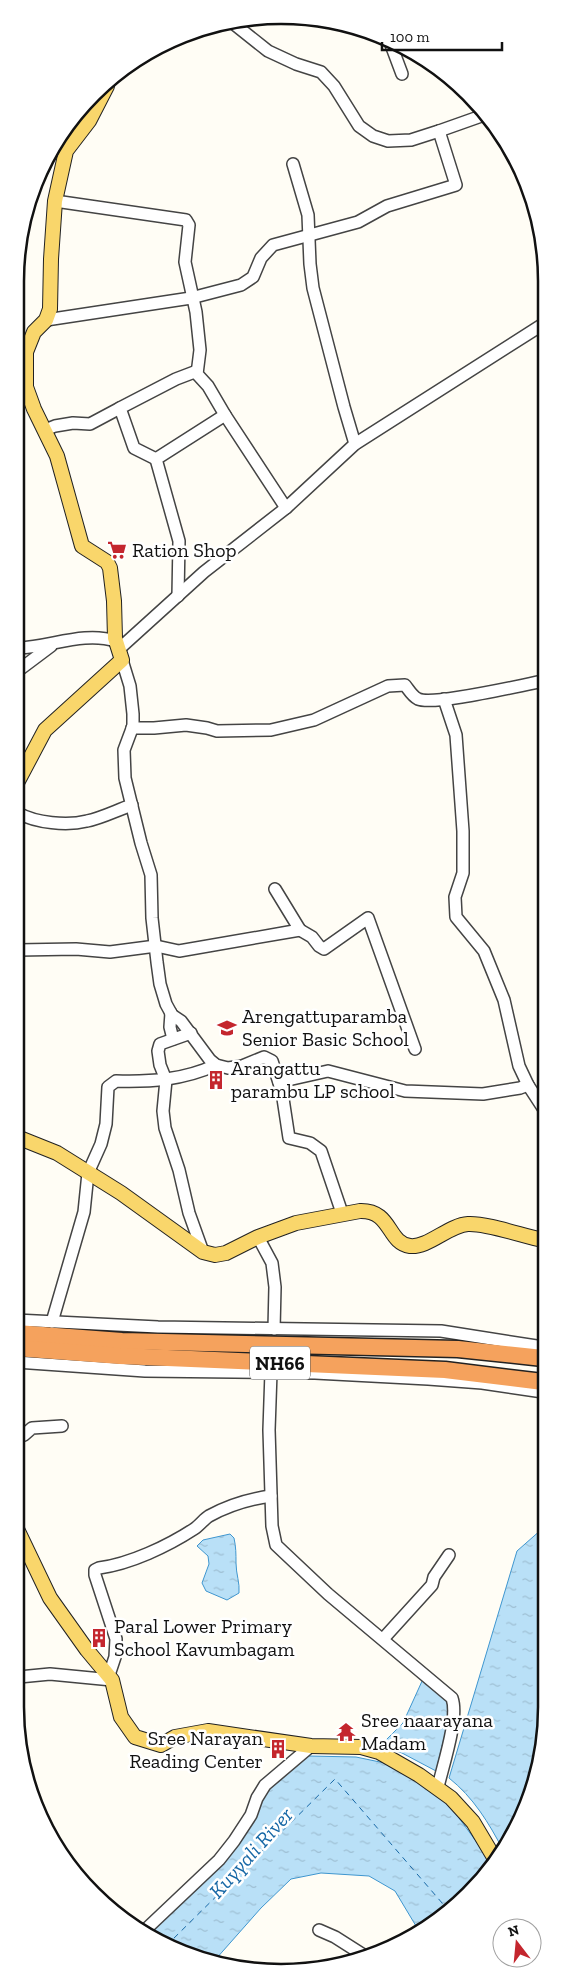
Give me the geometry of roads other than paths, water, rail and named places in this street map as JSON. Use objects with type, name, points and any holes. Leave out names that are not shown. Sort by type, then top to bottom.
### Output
[{"type":"highway","name":"NH66","points":[[24,1334],[122,1341],[458,1349],[538,1357]]},
{"type":"highway","name":"NH66","points":[[24,1349],[120,1356],[446,1370],[538,1381]]},
{"type":"main road","points":[[24,370],[26,352],[34,332],[46,320],[50,309],[55,201],[66,151],[89,121],[101,97]]},
{"type":"main road","points":[[24,392],[57,456],[82,546],[106,562],[110,568],[119,650],[45,730],[24,770]]},
{"type":"main road","points":[[24,1140],[56,1153],[121,1193],[203,1252],[215,1255],[226,1253],[258,1236],[296,1222],[342,1212],[369,1210],[376,1213],[403,1244],[411,1246],[423,1243],[457,1226],[468,1224],[487,1226],[538,1239]]},
{"type":"main road","points":[[24,1544],[50,1598],[87,1650],[110,1678],[121,1717],[135,1737],[161,1745],[175,1737],[208,1731],[311,1746],[361,1747],[379,1752],[395,1759],[438,1786],[473,1822],[492,1854]]},
{"type":"street","points":[[238,28],[268,51],[296,64],[322,72],[334,86],[359,126],[373,136],[388,141],[411,140],[479,117]]},
{"type":"street","points":[[393,49],[402,74]]},
{"type":"street","points":[[46,320],[191,298],[240,285],[253,277],[261,258],[273,245],[358,222],[387,206],[456,185],[439,132]]},
{"type":"street","points":[[293,164],[308,214],[313,288],[355,444]]},
{"type":"street","points":[[55,201],[186,220],[189,225],[185,262],[191,298],[196,312],[200,350],[197,370],[199,377],[208,386],[224,415],[286,508]]},
{"type":"street","points":[[119,650],[204,572],[286,508],[355,444],[538,327]]},
{"type":"street","points":[[44,430],[73,423],[90,424],[176,378],[197,370]]},
{"type":"street","points":[[120,408],[134,448],[156,459],[179,541],[178,596]]},
{"type":"street","points":[[156,459],[224,415]]},
{"type":"street","points":[[24,648],[91,638],[119,650]]},
{"type":"street","points":[[24,666],[56,642]]},
{"type":"street","points":[[119,650],[133,700],[132,728],[124,750],[125,778],[151,875],[160,984],[171,1013],[170,1027],[173,1039]]},
{"type":"street","points":[[132,728],[186,725],[207,728],[217,732],[271,730],[323,716],[388,686],[405,685],[412,695],[428,702],[538,682]]},
{"type":"street","points":[[444,699],[456,735],[463,831],[463,873],[455,897],[456,916],[484,951],[504,1000],[519,1066],[538,1100]]},
{"type":"street","points":[[24,816],[29,819],[65,823],[86,822],[132,805]]},
{"type":"street","points":[[276,889],[300,930],[312,937],[324,949],[368,918],[414,1049]]},
{"type":"street","points":[[24,950],[76,949],[110,952],[156,946],[179,951],[300,930]]},
{"type":"street","points":[[171,1013],[181,1021],[210,1060],[216,1065],[228,1068],[242,1066],[264,1058],[272,1061],[279,1082],[290,1138],[310,1142],[322,1151],[342,1212]]},
{"type":"street","points":[[191,1033],[160,1044],[158,1051],[166,1080],[163,1112],[166,1128],[179,1170],[189,1213],[203,1252]]},
{"type":"street","points":[[52,1322],[84,1212],[88,1173],[101,1144],[106,1124],[108,1088],[116,1081],[149,1082],[166,1080],[185,1076],[216,1065]]},
{"type":"street","points":[[279,1082],[328,1071],[405,1091],[483,1094],[528,1085]]},
{"type":"street","points":[[258,1236],[272,1263],[275,1287],[274,1329]]},
{"type":"street","points":[[24,1320],[103,1326],[441,1331],[538,1346]]},
{"type":"street","points":[[24,1363],[146,1371],[271,1372],[482,1383],[538,1391]]},
{"type":"street","points":[[271,1372],[269,1430],[272,1526],[276,1545],[328,1594],[452,1698],[455,1706],[438,1786]]},
{"type":"street","points":[[24,1435],[32,1428],[62,1426]]},
{"type":"street","points":[[24,1677],[50,1674],[110,1678],[115,1657],[116,1639],[94,1575],[96,1570],[142,1556],[195,1528],[208,1516],[243,1500],[271,1496]]},
{"type":"street","points":[[383,1639],[432,1585],[434,1578],[449,1555]]},
{"type":"street","points":[[148,1927],[218,1860],[234,1842],[251,1815],[257,1798],[265,1785],[311,1746]]},
{"type":"street","points":[[319,1930],[335,1937],[359,1952]]},
{"type":"water","points":[[538,1533],[538,1724],[525,1790],[512,1821],[499,1843],[480,1811],[466,1793],[449,1778],[517,1551]]},
{"type":"water","points":[[230,1534],[234,1538],[235,1544],[239,1593],[227,1600],[206,1591],[202,1583],[209,1564],[208,1556],[197,1546],[203,1540]]},
{"type":"water","points":[[423,1679],[442,1694],[452,1705],[436,1771],[402,1753],[380,1746],[403,1723]]},
{"type":"water","name":"Kuyyali River","points":[[309,1756],[356,1757],[399,1766],[448,1803],[489,1859],[463,1889],[438,1911],[416,1926],[395,1891],[369,1876],[321,1873],[291,1879],[261,1908],[218,1956],[198,1951],[151,1929],[178,1907],[233,1852],[270,1786],[289,1768]]},
{"type":"place","name":"Ration Shop","points":[[117,550]]},
{"type":"place","name":"Arengattuparamba Senior Basic School","points":[[227,1028]]},
{"type":"place","name":"Arangattu parambu LP school","points":[[216,1080]]},
{"type":"place","name":"Paral Lower Primary School Kavumbagam","points":[[99,1638]]},
{"type":"place","name":"Sree naarayana Madam","points":[[346,1732]]},
{"type":"place","name":"Sree Narayan Reading Center","points":[[278,1749]]}]
